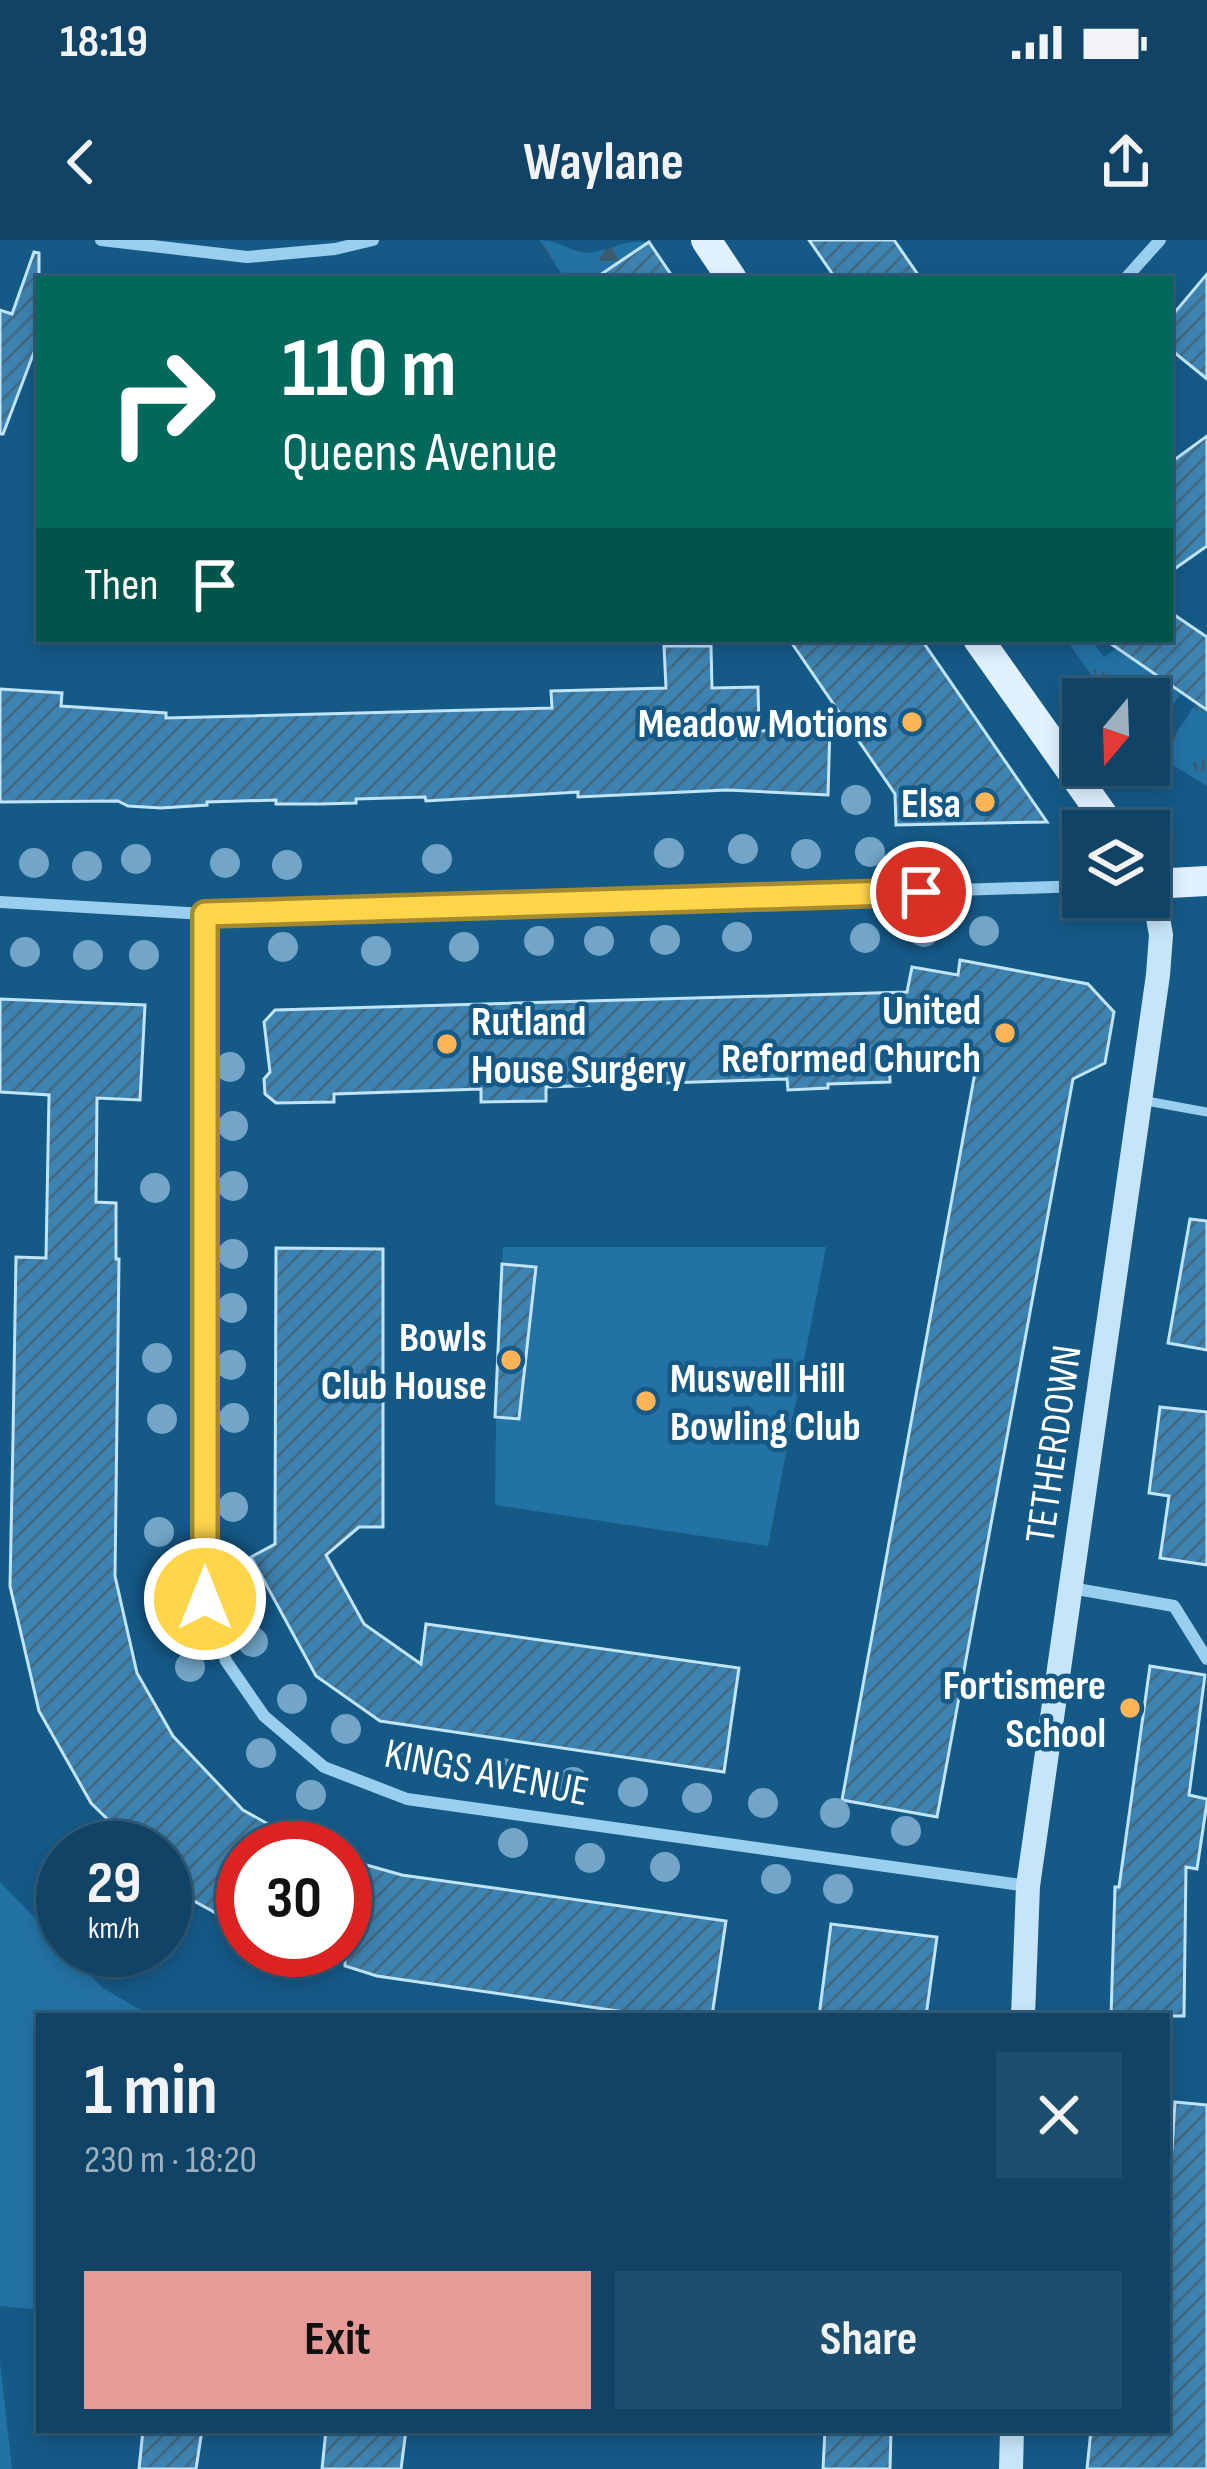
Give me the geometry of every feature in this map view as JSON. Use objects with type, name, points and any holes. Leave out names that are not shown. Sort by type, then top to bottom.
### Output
[{"type":"main road","points":[[706,240],[730,276]]},
{"type":"main road","points":[[980,642],[1099,810]]},
{"type":"main road","points":[[1170,882],[1207,881]]},
{"type":"street","points":[[100,240],[247,257],[335,249],[373,240]]},
{"type":"street","points":[[1128,276],[1160,240]]},
{"type":"street","points":[[0,902],[205,914],[1062,887]]},
{"type":"street","name":"KINGS AVENUE","points":[[205,914],[205,1599],[226,1661],[264,1715],[324,1767],[406,1799],[1028,1886]]},
{"type":"street","name":"TETHERDOWN","points":[[1023,2013],[1028,1886],[1141,1100],[1161,946],[1156,918]]},
{"type":"street","points":[[1070,1588],[1174,1606],[1207,1659]]},
{"type":"street","points":[[1011,2469],[1012,2433]]},
{"type":"lane","points":[[1141,1100],[1207,1112]]},
{"type":"green space","points":[[539,240],[587,253],[649,242],[598,276],[563,276]]},
{"type":"green space","points":[[1068,642],[1093,642],[1104,657],[1117,648],[1161,678],[1093,678]]},
{"type":"green space","points":[[1170,684],[1182,692],[1170,709]]},
{"type":"green space","points":[[1197,702],[1207,709],[1207,786],[1170,763],[1170,742]]},
{"type":"green space","name":"Muswell Hill Bowling Club","points":[[503,1247],[826,1247],[768,1546],[495,1505]]},
{"type":"green space","points":[[0,1882],[36,1919],[36,1977],[92,1977],[146,2013],[36,2013],[36,2310],[0,2306]]},
{"type":"green space","points":[[0,2362],[12,2469],[0,2469]]},
{"type":"building","points":[[809,240],[894,240],[919,276],[834,276]]},
{"type":"building","points":[[649,242],[672,276],[598,276]]},
{"type":"building","points":[[34,252],[39,253],[36,347],[0,434],[0,310],[12,314]]},
{"type":"building","points":[[1207,274],[1207,379],[1173,351],[1173,314]]},
{"type":"building","points":[[1207,436],[1207,546],[1173,570],[1173,461]]},
{"type":"building","points":[[1173,614],[1207,637],[1207,710],[1170,684],[1170,678],[1161,678],[1108,642],[1173,642]]},
{"type":"building","points":[[791,642],[923,642],[1047,822],[896,825],[895,794]]},
{"type":"building","points":[[664,646],[711,646],[712,688],[758,687],[759,731],[830,726],[828,795],[727,790],[578,797],[578,792],[321,804],[207,802],[161,808],[118,801],[0,802],[0,689],[62,693],[61,706],[166,713],[166,718],[552,708],[551,691],[666,688]]},
{"type":"building","points":[[960,960],[1088,984],[1114,1012],[1105,1063],[1073,1079],[937,1817],[842,1800],[976,1067],[889,1051],[890,1082],[828,1084],[828,1088],[788,1090],[787,1079],[546,1087],[546,1101],[481,1102],[481,1089],[334,1094],[334,1102],[276,1103],[265,1094],[264,1079],[270,1072],[264,1022],[275,1010],[907,992],[912,967],[958,975]]},
{"type":"building","points":[[0,999],[145,1005],[140,1100],[97,1098],[96,1202],[116,1203],[119,1259],[115,1576],[137,1673],[173,1736],[243,1810],[263,1821],[216,1821],[216,1913],[192,1900],[192,1821],[109,1821],[91,1803],[39,1711],[10,1586],[16,1257],[46,1258],[49,1095],[0,1092]]},
{"type":"building","points":[[1190,1219],[1207,1221],[1207,1350],[1168,1343]]},
{"type":"building","points":[[276,1248],[383,1249],[383,1527],[359,1527],[326,1555],[364,1624],[421,1664],[426,1624],[739,1668],[724,1772],[380,1721],[316,1676],[251,1557],[275,1544]]},
{"type":"building","name":"Bowls Club House","points":[[502,1264],[536,1267],[519,1419],[495,1417]]},
{"type":"building","points":[[1160,1407],[1207,1412],[1207,1565],[1160,1558],[1169,1496],[1149,1493]]},
{"type":"building","points":[[1150,1666],[1205,1675],[1189,1795],[1207,1802],[1197,1869],[1186,1867],[1184,2016],[1111,2013],[1115,1887],[1119,1887]]},
{"type":"building","points":[[372,1867],[402,1875],[726,1921],[712,2013],[631,2013],[372,1974]]},
{"type":"building","points":[[831,1924],[937,1937],[926,2013],[819,2013]]},
{"type":"building","points":[[1175,2102],[1207,2105],[1207,2469],[1087,2469],[1091,2433],[1170,2433]]},
{"type":"building","points":[[143,2433],[202,2433],[196,2469],[139,2469]]},
{"type":"building","points":[[326,2433],[406,2433],[401,2469],[322,2469]]},
{"type":"building","points":[[825,2433],[891,2433],[890,2469],[823,2469]]},
{"type":"place","name":"Meadow Motions","points":[[912,722]]},
{"type":"place","name":"Elsa","points":[[985,802]]},
{"type":"place","name":"United Reformed Church","points":[[1005,1033]]},
{"type":"place","name":"Rutland House Surgery","points":[[447,1044]]},
{"type":"place","name":"Bowls Club House","points":[[511,1360]]},
{"type":"place","name":"Muswell Hill Bowling Club","points":[[646,1401]]},
{"type":"place","name":"Fortismere School","points":[[1130,1708]]},
{"type":"route","points":[[205,1599],[205,914],[921,892]]}]
